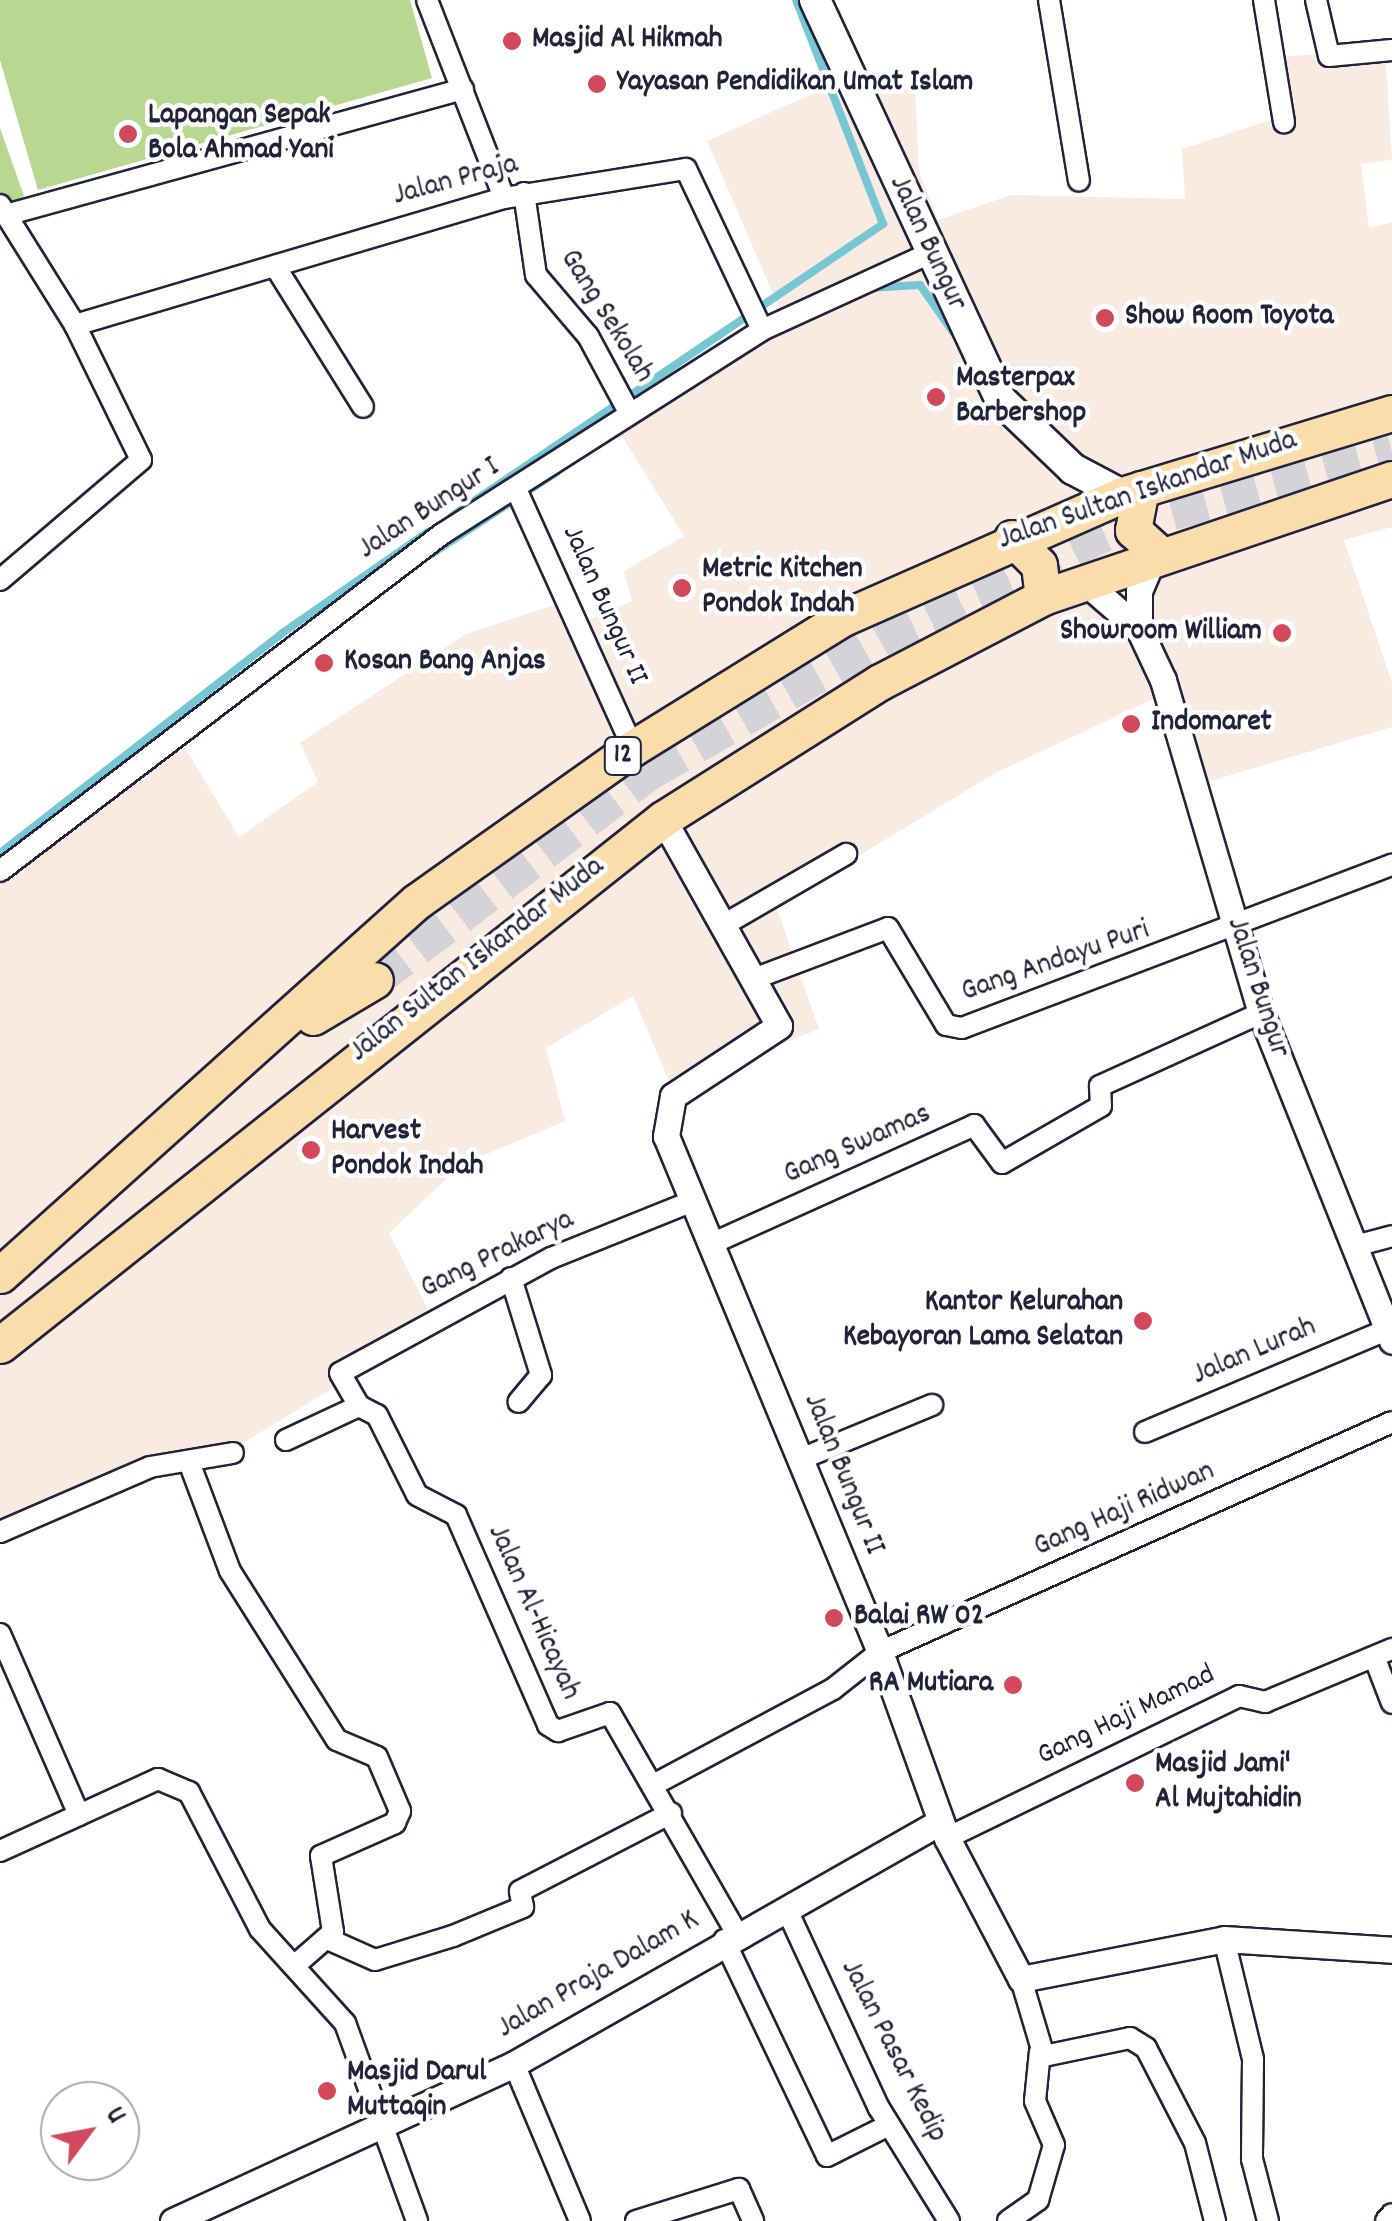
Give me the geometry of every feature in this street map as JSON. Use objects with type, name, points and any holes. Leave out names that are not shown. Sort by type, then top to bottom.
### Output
[{"type":"highway","name":"Jalan Sultan Iskandar Muda","points":[[0,1274],[276,1035],[416,902],[633,748],[843,618],[1012,538],[1131,492],[1392,413]]},
{"type":"highway","name":"Jalan Sultan Iskandar Muda","points":[[0,1344],[318,1085],[663,819],[880,682],[1043,597],[1392,479]]},
{"type":"highway","points":[[1131,492],[1133,530],[1157,556]]},
{"type":"highway","points":[[1012,538],[1039,566],[1043,597]]},
{"type":"highway","name":"Jalan Sultan Iskandar Muda","points":[[276,1035],[369,986],[318,1085]]},
{"type":"main road","name":"Jalan Bungur","points":[[815,0],[928,254],[1001,400],[1073,469],[1131,492]]},
{"type":"street","name":"Gang Sekolah","points":[[427,0],[437,43],[464,89],[514,195],[536,276],[588,336],[629,412]]},
{"type":"street","points":[[1049,0],[1079,181]]},
{"type":"street","points":[[1264,0],[1284,122]]},
{"type":"street","points":[[1316,0],[1329,56],[1392,50]]},
{"type":"street","points":[[0,580],[142,460],[75,325],[3,210],[464,89]]},
{"type":"street","name":"Jalan Praja","points":[[75,325],[514,195],[686,169],[762,330]]},
{"type":"street","name":"Jalan Bungur I","points":[[0,870],[255,669],[629,412],[762,330],[928,254]]},
{"type":"street","points":[[275,266],[363,407]]},
{"type":"street","name":"Jalan Bungur II","points":[[516,489],[633,748]]},
{"type":"street","name":"Jalan Bungur","points":[[1157,556],[1139,591],[1139,629],[1173,707],[1261,1014],[1390,1336]]},
{"type":"street","name":"Jalan Bungur","points":[[1085,582],[1139,629]]},
{"type":"street","name":"Jalan Bungur II","points":[[663,819],[727,923],[777,1016],[775,1034],[667,1105],[666,1136],[880,1652],[943,1830],[1021,1979]]},
{"type":"street","points":[[727,923],[846,854]]},
{"type":"street","points":[[1237,931],[1392,865]]},
{"type":"street","name":"Gang Andayu Puri","points":[[756,978],[888,928],[952,1029],[1237,931]]},
{"type":"street","name":"Gang Swamas","points":[[711,1244],[974,1125],[1002,1163],[1102,1106],[1100,1086],[1261,1014]]},
{"type":"street","name":"Gang Prakarya","points":[[341,1378],[345,1365],[512,1278],[693,1201]]},
{"type":"street","points":[[1355,1246],[1392,1236]]},
{"type":"street","points":[[512,1278],[542,1375],[518,1402]]},
{"type":"street","name":"Jalan Lurah","points":[[1145,1432],[1390,1336]]},
{"type":"street","name":"Jalan Al-Hicayah","points":[[341,1378],[359,1406],[377,1415],[417,1495],[456,1515],[548,1725],[558,1731],[610,1713],[655,1784],[730,1937],[827,2156],[889,2125]]},
{"type":"street","points":[[286,1440],[359,1406]]},
{"type":"street","points":[[801,1459],[932,1406]]},
{"type":"street","name":"Gang Haji Ridwan","points":[[655,1784],[819,1697],[880,1652],[1392,1422]]},
{"type":"street","points":[[0,1532],[118,1478],[233,1453]]},
{"type":"street","points":[[189,1462],[230,1571],[337,1740],[377,1756],[400,1811],[395,1822],[321,1856],[330,1940]]},
{"type":"street","points":[[0,1634],[79,1815]]},
{"type":"street","points":[[1383,1654],[1392,1702]]},
{"type":"street","name":"Gang Haji Mamad","points":[[943,1830],[1239,1696],[1265,1702],[1383,1654]]},
{"type":"street","points":[[0,1851],[144,1784],[177,1782],[260,1929],[345,2023],[418,2221]]},
{"type":"street","points":[[330,1940],[374,1960],[523,1907],[520,1891],[671,1813]]},
{"type":"street","name":"Jalan Praja Dalam K","points":[[173,2221],[514,2064],[730,1937],[943,1830]]},
{"type":"street","name":"Jalan Pasar Kedip","points":[[786,1908],[889,2125],[949,2221]]},
{"type":"street","points":[[1224,1939],[1252,2060],[1252,2159],[1268,2221]]},
{"type":"street","points":[[1008,2221],[1038,2200],[1054,2145],[1035,2101],[1040,2051],[1021,1979],[1224,1939],[1392,1950]]},
{"type":"street","points":[[294,1966],[330,1940]]},
{"type":"street","points":[[1040,2051],[1052,2058],[1138,2040],[1195,2143],[1216,2221]]},
{"type":"street","points":[[514,2064],[580,2221]]},
{"type":"street","points":[[636,2221],[739,2188],[753,2221]]},
{"type":"street","points":[[1386,2221],[1392,2214]]},
{"type":"shaded area","points":[[1385,49],[1392,160],[1361,164],[1369,228],[1392,222],[1392,527],[1344,540],[1392,683],[1392,727],[1207,782],[1164,694],[997,772],[776,906],[819,1029],[672,1088],[633,996],[546,1048],[565,1121],[461,1165],[389,1233],[436,1325],[230,1451],[106,1489],[0,1539],[0,879],[182,743],[239,837],[318,782],[300,743],[466,634],[555,605],[564,626],[580,624],[632,601],[624,571],[684,536],[621,435],[783,317],[707,141],[823,89],[838,98],[915,87],[919,171],[938,220],[1011,195],[1185,199],[1182,149],[1280,117],[1267,58]]},
{"type":"green space","name":"Lapangan Sepak Bola Ahmad Yani","points":[[0,0],[410,0],[432,78],[38,190],[0,60]]},
{"type":"green space","points":[[0,128],[24,196],[7,205],[0,193]]},
{"type":"waterway","points":[[452,516],[883,224],[796,0]]},
{"type":"waterway","points":[[868,288],[920,285],[953,332]]},
{"type":"waterway","points":[[427,557],[557,472]]},
{"type":"waterway","points":[[0,853],[281,634],[428,532]]},
{"type":"tunnel","points":[[375,980],[650,772],[881,639],[1121,526],[1392,453]]},
{"type":"place","name":"Masjid Al Hikmah","points":[[512,41]]},
{"type":"place","name":"Yayasan Pendidikan Umat Islam","points":[[597,84]]},
{"type":"place","name":"Lapangan Sepak Bola Ahmad Yani","points":[[128,134]]},
{"type":"place","name":"Show Room Toyota","points":[[1105,318]]},
{"type":"place","name":"Masterpax Barbershop","points":[[936,397]]},
{"type":"place","name":"Metric Kitchen Pondok Indah","points":[[682,588]]},
{"type":"place","name":"Showroom William","points":[[1282,633]]},
{"type":"place","name":"Kosan Bang Anjas","points":[[324,663]]},
{"type":"place","name":"Indomaret","points":[[1131,724]]},
{"type":"place","name":"Harvest Pondok Indah","points":[[311,1150]]},
{"type":"place","name":"Kantor Kelurahan Kebayoran Lama Selatan","points":[[1143,1321]]},
{"type":"place","name":"Balai RW 02","points":[[834,1618]]},
{"type":"place","name":"RA Mutiara","points":[[1013,1685]]},
{"type":"place","name":"Masjid Jami' Al Mujtahidin","points":[[1135,1783]]},
{"type":"place","name":"Masjid Darul Muttaqin","points":[[327,2091]]}]
